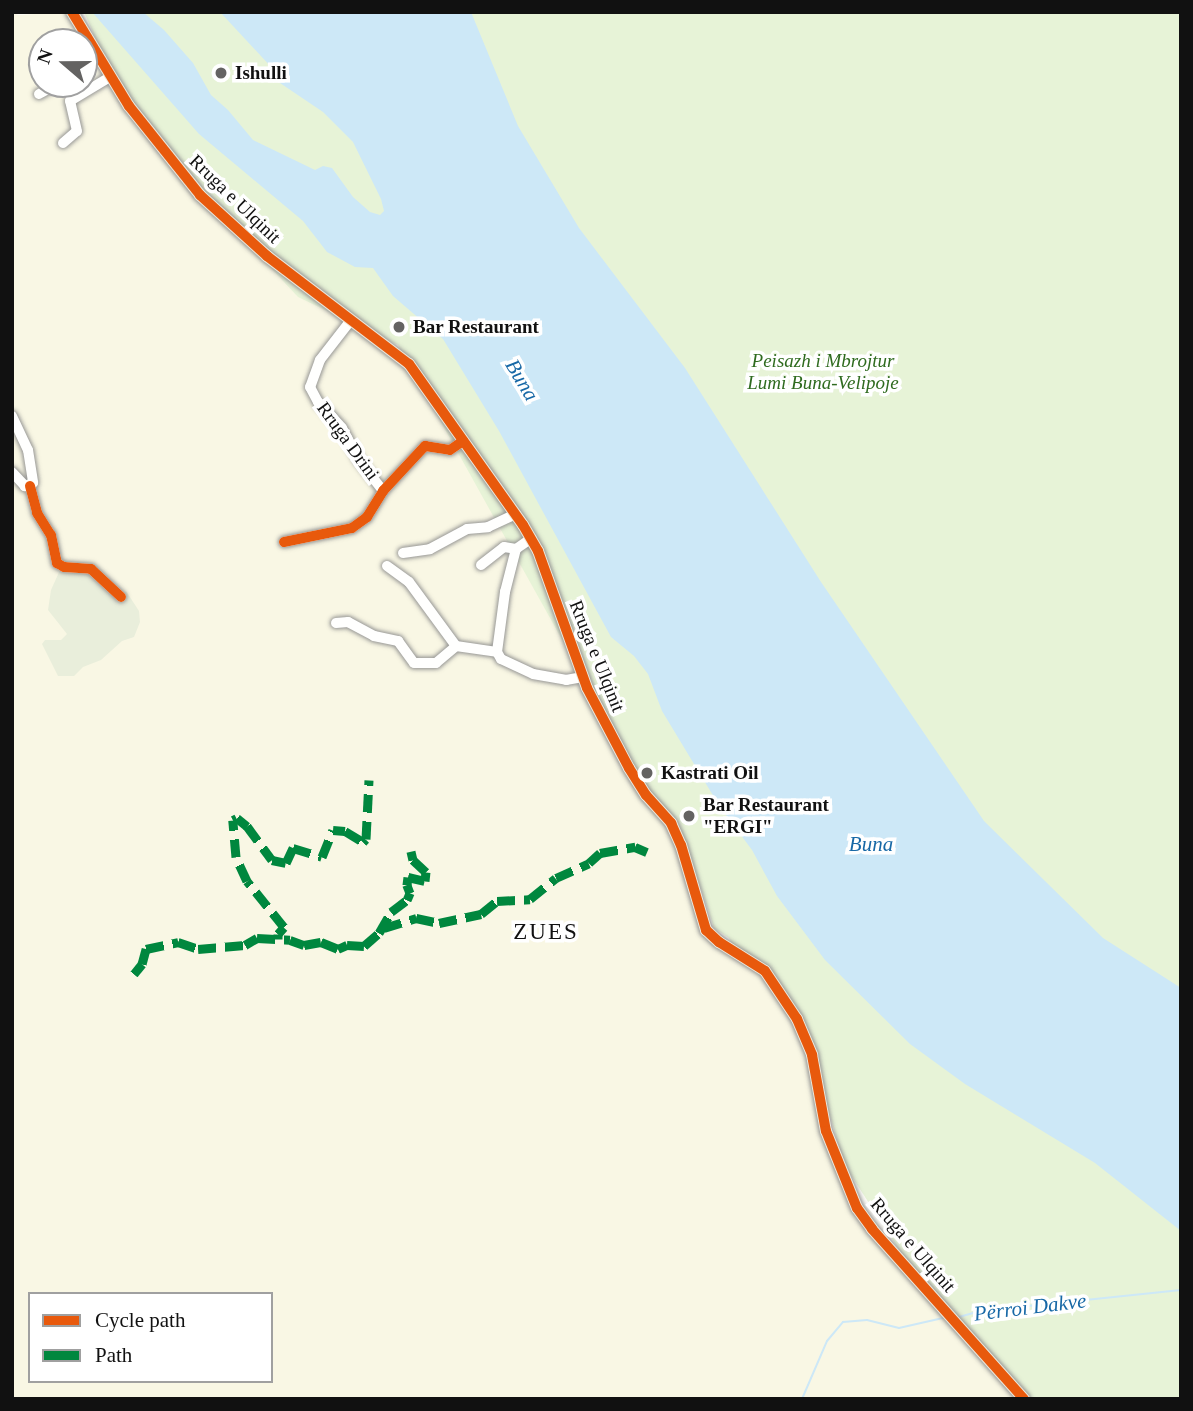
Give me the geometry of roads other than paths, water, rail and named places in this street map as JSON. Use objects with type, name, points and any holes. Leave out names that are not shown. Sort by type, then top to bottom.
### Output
[{"type":"main road","name":"Rruga e Ulqinit","points":[[72,12],[81,28]]},
{"type":"main road","name":"Rruga e Ulqinit","points":[[98,56],[159,147],[209,204],[251,243],[409,364],[516,514],[532,538],[583,677],[629,768],[646,795],[671,823],[681,845],[706,930],[719,942],[765,971],[797,1019],[812,1055],[826,1131],[857,1208],[1024,1399]]},
{"type":"street","points":[[63,143],[77,131],[70,101],[110,76]]},
{"type":"street","name":"Rruga Drini","points":[[351,320],[320,360],[310,387],[318,402],[342,428],[359,460],[383,491]]},
{"type":"street","points":[[12,416],[32,465],[34,478],[30,486],[37,513],[51,536],[57,563],[64,567],[91,569],[121,597]]},
{"type":"street","points":[[284,542],[352,528],[367,517],[383,491],[425,446],[450,450],[463,441]]},
{"type":"street","points":[[12,472],[23,484],[30,486]]},
{"type":"street","points":[[403,553],[430,549],[467,529],[488,527],[516,514]]},
{"type":"street","points":[[532,538],[516,549],[505,592],[498,652],[501,659],[533,674],[566,680],[583,677]]},
{"type":"street","points":[[481,565],[504,547],[516,549]]},
{"type":"street","points":[[387,566],[409,582],[456,646],[498,652]]},
{"type":"street","points":[[336,622],[348,622],[374,636],[398,641],[414,663],[436,663],[456,646]]},
{"type":"water","name":"Buna","points":[[92,12],[143,12],[164,30],[193,63],[211,95],[228,110],[253,140],[315,170],[323,166],[332,168],[353,197],[370,212],[380,215],[384,211],[381,199],[353,142],[323,112],[280,83],[273,69],[220,12],[471,12],[518,126],[579,228],[685,368],[821,582],[984,821],[1103,938],[1181,988],[1181,1231],[1095,1163],[965,1084],[910,1044],[825,960],[777,896],[752,850],[720,807],[662,711],[648,674],[634,656],[611,637],[499,431],[443,339],[393,296],[373,268],[355,267],[327,252],[303,221],[199,134]]},
{"type":"waterway","name":"Përroi Dakve","points":[[959,1317],[980,1311],[1181,1290]]},
{"type":"waterway","name":"Përroi Dakve","points":[[802,1399],[827,1341],[843,1322],[867,1320],[899,1328],[943,1318]]},
{"type":"place","name":"Ishulli","points":[[221,73]]},
{"type":"place","name":"Bar Restaurant","points":[[399,327]]},
{"type":"place","name":"Kastrati Oil","points":[[647,773]]},
{"type":"place","name":"Bar Restaurant \"ERGI\"","points":[[689,816]]},
{"type":"district","name":"ZUES","points":[[546,932]]},
{"type":"park label","name":"Peisazh i Mbrojtur Lumi Buna-Velipoje","points":[[823,372]]}]
